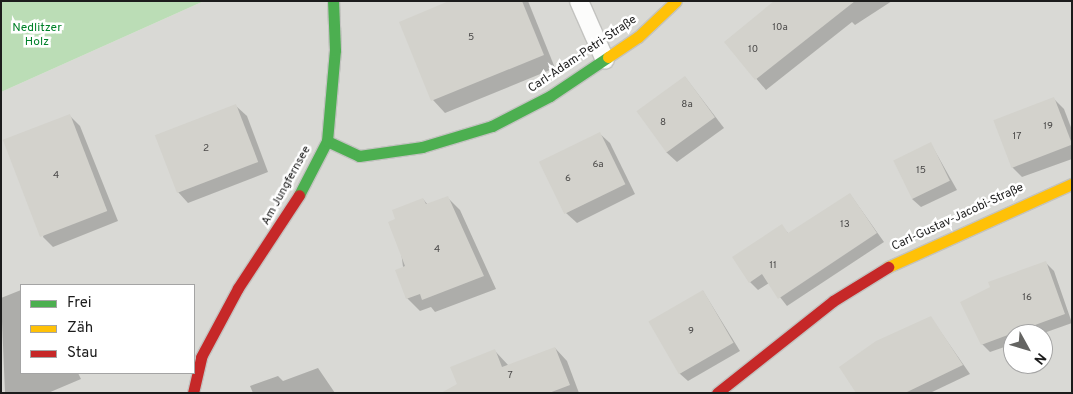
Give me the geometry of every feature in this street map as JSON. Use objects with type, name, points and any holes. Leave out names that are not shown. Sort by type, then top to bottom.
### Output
[{"type":"street","name":"Am Jungfernsee","points":[[193,393],[201,357],[238,288],[284,224],[326,141],[335,50],[333,1]]},
{"type":"street","name":"Carl-Adam-Petri-Straße","points":[[326,141],[359,156],[422,147],[492,126],[550,96],[638,37],[676,1]]},
{"type":"street","name":"Carl-Gustav-Jacobi-Straße","points":[[717,393],[833,301],[906,256],[1072,184]]},
{"type":"lane","points":[[579,1],[604,60]]},
{"type":"shaded area","points":[[204,1],[1072,1],[1072,393],[1,393],[1,92]]},
{"type":"green space","name":"Nedlitzer Holz","points":[[1,1],[204,1],[1,92]]},
{"type":"building","points":[[449,1],[522,1],[544,55],[431,101],[399,22]]},
{"type":"building","points":[[774,1],[855,1],[755,80],[724,42]]},
{"type":"building","points":[[685,76],[715,117],[666,153],[636,111]]},
{"type":"building","points":[[1054,97],[1072,145],[1012,168],[993,120]]},
{"type":"building","points":[[236,104],[258,162],[177,193],[155,135]]},
{"type":"building","points":[[70,114],[107,211],[40,237],[3,140]]},
{"type":"building","points":[[600,132],[625,184],[564,214],[539,162]]},
{"type":"building","points":[[931,142],[950,181],[912,199],[893,160]]},
{"type":"building","points":[[850,193],[877,233],[778,299],[762,274],[749,283],[732,257],[782,224],[788,233]]},
{"type":"building","points":[[448,196],[484,276],[422,300],[420,294],[406,299],[395,270],[405,266],[388,222],[395,219],[392,210],[423,198],[426,204]]},
{"type":"building","points":[[1046,261],[1065,314],[1038,324],[1003,324],[1003,337],[981,345],[960,302],[990,287],[988,282]]},
{"type":"building","points":[[703,290],[734,343],[679,374],[648,322]]},
{"type":"building","points":[[931,316],[963,365],[905,393],[856,393],[839,367],[876,341]]},
{"type":"building","points":[[555,347],[570,385],[549,393],[441,393],[457,384],[450,367],[495,349],[502,367]]},
{"type":"traffic: fast","points":[[299,195],[327,141],[335,50],[333,1]]},
{"type":"traffic: fast","points":[[327,141],[359,156],[422,147],[492,126],[550,96],[608,57]]},
{"type":"traffic: slow","points":[[608,57],[638,37],[676,1]]},
{"type":"traffic: slow","points":[[888,267],[1072,184]]},
{"type":"traffic: jam","points":[[193,393],[201,357],[238,288],[299,195]]},
{"type":"traffic: jam","points":[[717,393],[833,301],[888,267]]}]
